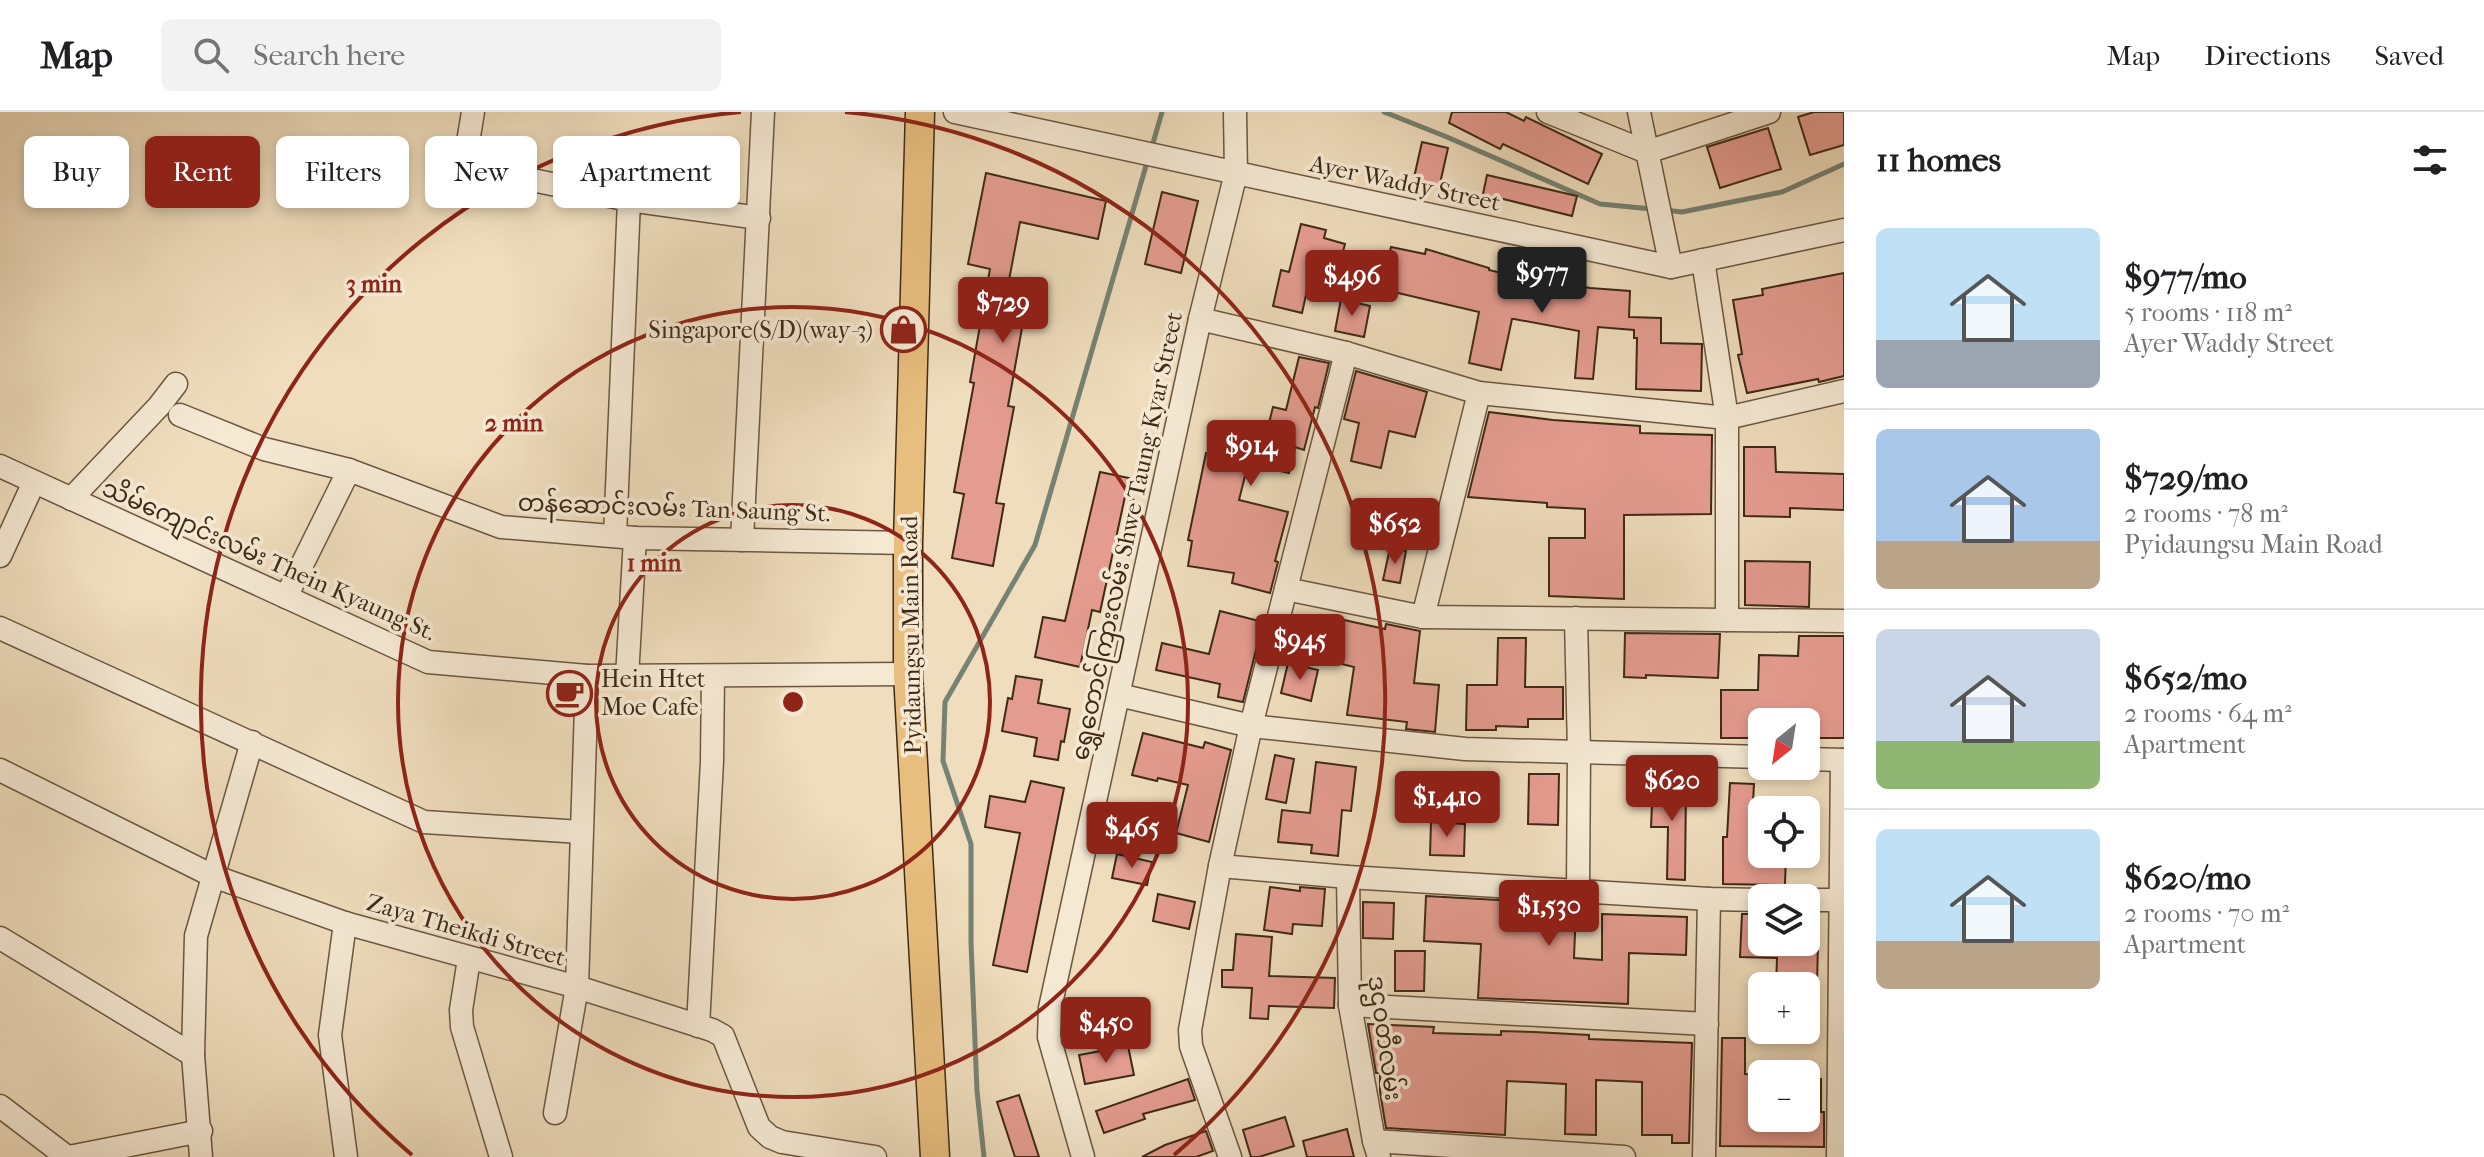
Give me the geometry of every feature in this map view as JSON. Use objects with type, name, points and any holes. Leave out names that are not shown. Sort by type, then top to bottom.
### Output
[{"type":"main road","name":"Pyidaungsu Main Road","points":[[920,112],[908,543],[908,674],[935,1157]]},
{"type":"street","points":[[473,112],[464,166],[553,184]]},
{"type":"street","points":[[742,540],[763,112]]},
{"type":"street","name":"Ayer Waddy Street","points":[[955,112],[1671,267],[1844,230]]},
{"type":"street","name":"ရွှေတောင်ကြားလမ်း Shwe Taung Kyar Street","points":[[1083,1157],[1049,1037],[1050,1008],[1200,319],[1236,173],[1235,112]]},
{"type":"street","points":[[1548,112],[1647,152],[1769,112]]},
{"type":"street","points":[[1639,112],[1671,267]]},
{"type":"street","points":[[627,677],[625,537],[629,208]]},
{"type":"street","points":[[687,208],[759,218]]},
{"type":"street","points":[[1703,260],[1727,418],[1727,620]]},
{"type":"street","points":[[1200,319],[1346,353],[1479,393],[1727,418],[1844,391]]},
{"type":"street","points":[[1230,1157],[1191,1046],[1190,1030],[1220,866],[1251,726],[1346,353]]},
{"type":"street","points":[[71,499],[176,384]]},
{"type":"street","points":[[1423,617],[1479,393]]},
{"type":"street","name":"တန်ဆောင်းလမ်း Tan Saung St.","points":[[180,415],[264,449],[349,470],[501,527],[625,537],[908,543]]},
{"type":"street","name":"သိမ်ကျောင်းလမ်း Thein Kyaung St.","points":[[0,466],[428,662],[587,676],[908,674]]},
{"type":"street","points":[[286,597],[349,470]]},
{"type":"street","points":[[0,556],[34,482]]},
{"type":"street","points":[[1286,589],[1423,617],[1844,621]]},
{"type":"street","points":[[1576,618],[1578,891]]},
{"type":"street","points":[[0,628],[424,822],[581,832]]},
{"type":"street","points":[[555,1113],[577,987],[587,676]]},
{"type":"street","points":[[698,1026],[712,761],[713,676]]},
{"type":"street","points":[[1119,695],[1251,726],[1465,749],[1748,757]]},
{"type":"street","points":[[201,1157],[193,1055],[196,936],[252,742]]},
{"type":"street","points":[[1820,759],[1843,760],[1838,1157]]},
{"type":"street","name":"Zaya Theikdi Street","points":[[0,770],[213,876],[345,923],[577,987],[723,1036],[759,1127],[770,1137],[782,1142],[875,1157]]},
{"type":"street","points":[[1220,866],[1348,877],[1748,900]]},
{"type":"street","name":"ဒုဌဝတီလမ်း","points":[[1348,877],[1350,1005],[1376,1149]]},
{"type":"street","points":[[1704,1157],[1709,899]]},
{"type":"street","points":[[1820,900],[1842,900]]},
{"type":"street","points":[[345,923],[330,1035],[346,1157]]},
{"type":"street","points":[[0,938],[193,1055]]},
{"type":"street","points":[[469,959],[461,1010],[462,1027],[501,1157]]},
{"type":"street","points":[[1350,1005],[1707,1024]]},
{"type":"street","points":[[0,1106],[68,1157],[201,1131]]},
{"type":"street","points":[[1376,1149],[1624,1157]]},
{"type":"building","points":[[1452,112],[1506,112],[1524,121],[1526,117],[1602,154],[1588,184],[1503,144],[1500,149],[1449,123]]},
{"type":"building","points":[[1814,112],[1844,112],[1844,145],[1810,155],[1798,117]]},
{"type":"building","points":[[1768,128],[1781,169],[1720,188],[1707,147]]},
{"type":"building","points":[[1422,142],[1448,148],[1439,188],[1413,182]]},
{"type":"building","points":[[986,173],[1106,201],[1098,239],[1020,222],[1006,296],[1027,300],[1008,406],[1014,407],[996,503],[1004,504],[993,566],[952,558],[964,494],[954,492],[990,269],[968,264]]},
{"type":"building","points":[[1487,175],[1577,196],[1572,216],[1483,194]]},
{"type":"building","points":[[1162,192],[1198,201],[1181,273],[1145,264]]},
{"type":"building","points":[[1301,224],[1326,230],[1324,238],[1345,244],[1337,274],[1312,268],[1302,313],[1273,306],[1281,270],[1289,272]]},
{"type":"building","points":[[1391,247],[1425,254],[1426,249],[1526,279],[1526,276],[1590,288],[1630,291],[1629,317],[1661,318],[1661,343],[1702,344],[1701,391],[1636,389],[1637,338],[1634,338],[1634,330],[1598,327],[1593,379],[1575,378],[1579,331],[1514,319],[1501,370],[1469,363],[1479,312],[1381,289]]},
{"type":"building","points":[[1844,273],[1844,376],[1747,393],[1738,355],[1742,354],[1733,300],[1763,295],[1762,289]]},
{"type":"building","points":[[1341,299],[1370,306],[1364,337],[1335,331]]},
{"type":"building","points":[[1299,357],[1329,363],[1304,450],[1295,447],[1289,473],[1248,464],[1239,500],[1288,512],[1270,593],[1232,583],[1234,573],[1188,566],[1192,541],[1188,540],[1206,453],[1214,455],[1222,424],[1266,435],[1273,407],[1286,410]]},
{"type":"building","points":[[1356,371],[1427,392],[1415,437],[1389,431],[1381,468],[1351,461],[1359,423],[1344,419]]},
{"type":"building","points":[[1489,412],[1640,426],[1640,433],[1712,435],[1711,514],[1624,515],[1624,599],[1549,596],[1549,538],[1585,538],[1585,509],[1468,497]]},
{"type":"building","points":[[1744,447],[1775,447],[1776,472],[1844,474],[1844,510],[1790,508],[1790,517],[1744,516]]},
{"type":"building","points":[[1100,472],[1129,478],[1100,612],[1092,610],[1080,667],[1035,657],[1043,617],[1065,621]]},
{"type":"building","points":[[1390,548],[1406,551],[1400,583],[1383,580]]},
{"type":"building","points":[[1745,561],[1810,562],[1809,607],[1745,605]]},
{"type":"building","points":[[1220,611],[1263,622],[1243,702],[1218,697],[1220,684],[1156,670],[1162,643],[1209,654]]},
{"type":"building","points":[[1335,618],[1385,629],[1386,624],[1420,631],[1414,683],[1439,685],[1435,732],[1406,729],[1407,722],[1347,715],[1354,667],[1326,660]]},
{"type":"building","points":[[1625,633],[1720,634],[1718,678],[1624,677]]},
{"type":"building","points":[[1799,636],[1844,636],[1844,738],[1820,738],[1820,708],[1748,708],[1748,738],[1721,738],[1721,690],[1758,690],[1759,655],[1798,656]]},
{"type":"building","points":[[1498,638],[1526,638],[1525,687],[1563,687],[1563,719],[1528,719],[1528,727],[1496,726],[1496,730],[1466,730],[1467,685],[1497,685]]},
{"type":"building","points":[[1288,663],[1318,670],[1311,701],[1281,693]]},
{"type":"building","points":[[1016,676],[1042,680],[1038,703],[1070,709],[1058,760],[1034,756],[1037,738],[1002,731]]},
{"type":"building","points":[[1143,733],[1203,748],[1205,742],[1231,750],[1209,842],[1176,833],[1188,785],[1132,775]]},
{"type":"building","points":[[1275,755],[1294,759],[1286,803],[1266,799]]},
{"type":"building","points":[[1316,762],[1356,767],[1351,811],[1342,810],[1338,856],[1311,853],[1312,845],[1278,842],[1282,810],[1310,813]]},
{"type":"building","points":[[1529,774],[1559,774],[1558,825],[1528,824]]},
{"type":"building","points":[[1031,781],[1064,788],[1027,972],[993,965],[1020,833],[985,827],[990,796],[1025,802]]},
{"type":"building","points":[[1653,782],[1686,783],[1685,880],[1667,879],[1668,827],[1651,827]]},
{"type":"building","points":[[1730,783],[1754,784],[1753,796],[1748,796],[1748,868],[1786,868],[1785,884],[1723,884],[1723,837],[1727,837]]},
{"type":"building","points":[[1431,822],[1465,824],[1464,856],[1430,855]]},
{"type":"building","points":[[1117,854],[1152,862],[1147,885],[1112,878]]},
{"type":"building","points":[[1270,887],[1300,891],[1300,887],[1325,889],[1322,926],[1293,924],[1292,934],[1264,930]]},
{"type":"building","points":[[1158,894],[1195,902],[1189,929],[1153,921]]},
{"type":"building","points":[[1426,896],[1516,901],[1515,909],[1543,910],[1543,906],[1576,908],[1574,958],[1602,960],[1602,914],[1687,917],[1686,955],[1629,953],[1628,1004],[1478,998],[1481,944],[1424,941]]},
{"type":"building","points":[[1363,902],[1394,903],[1393,939],[1363,938]]},
{"type":"building","points":[[1742,914],[1748,914],[1748,956],[1818,956],[1817,972],[1776,972],[1777,958],[1740,957]]},
{"type":"building","points":[[1236,934],[1272,937],[1269,976],[1335,978],[1334,1008],[1269,1006],[1268,1019],[1250,1018],[1252,988],[1222,987],[1222,970],[1233,970]]},
{"type":"building","points":[[1395,951],[1425,951],[1424,991],[1395,991]]},
{"type":"building","points":[[1368,1024],[1434,1027],[1433,1033],[1501,1035],[1501,1031],[1534,1032],[1589,1035],[1589,1039],[1692,1043],[1689,1143],[1672,1143],[1672,1135],[1642,1135],[1642,1082],[1596,1080],[1596,1135],[1565,1134],[1566,1084],[1507,1081],[1505,1135],[1386,1128],[1380,1073],[1376,1073]]},
{"type":"building","points":[[1722,1038],[1745,1038],[1748,1132],[1820,1132],[1821,1079],[1824,1147],[1720,1146]]},
{"type":"building","points":[[1128,1046],[1134,1075],[1085,1084],[1079,1055]]},
{"type":"building","points":[[1188,1079],[1195,1100],[1143,1114],[1145,1119],[1104,1133],[1096,1111]]},
{"type":"building","points":[[1019,1095],[1039,1157],[1015,1157],[997,1102]]},
{"type":"building","points":[[1285,1117],[1294,1146],[1251,1157],[1243,1130]]},
{"type":"building","points":[[1347,1129],[1354,1157],[1307,1157],[1303,1141]]},
{"type":"building","points":[[1206,1131],[1213,1151],[1196,1157],[1142,1157],[1165,1145]]},
{"type":"waterway","points":[[1151,150],[1162,112]]},
{"type":"waterway","points":[[1384,112],[1600,204],[1652,209]]},
{"type":"waterway","points":[[984,1157],[977,1091],[971,943],[971,844],[943,761],[945,702],[1035,545],[1148,159]]},
{"type":"waterway","points":[[1665,210],[1682,212],[1782,192],[1844,164]]},
{"type":"place","name":"Singapore(S/D)(way-3)","points":[[904,330]]},
{"type":"place","name":"Hein Htet Moe Cafe","points":[[570,693]]}]
